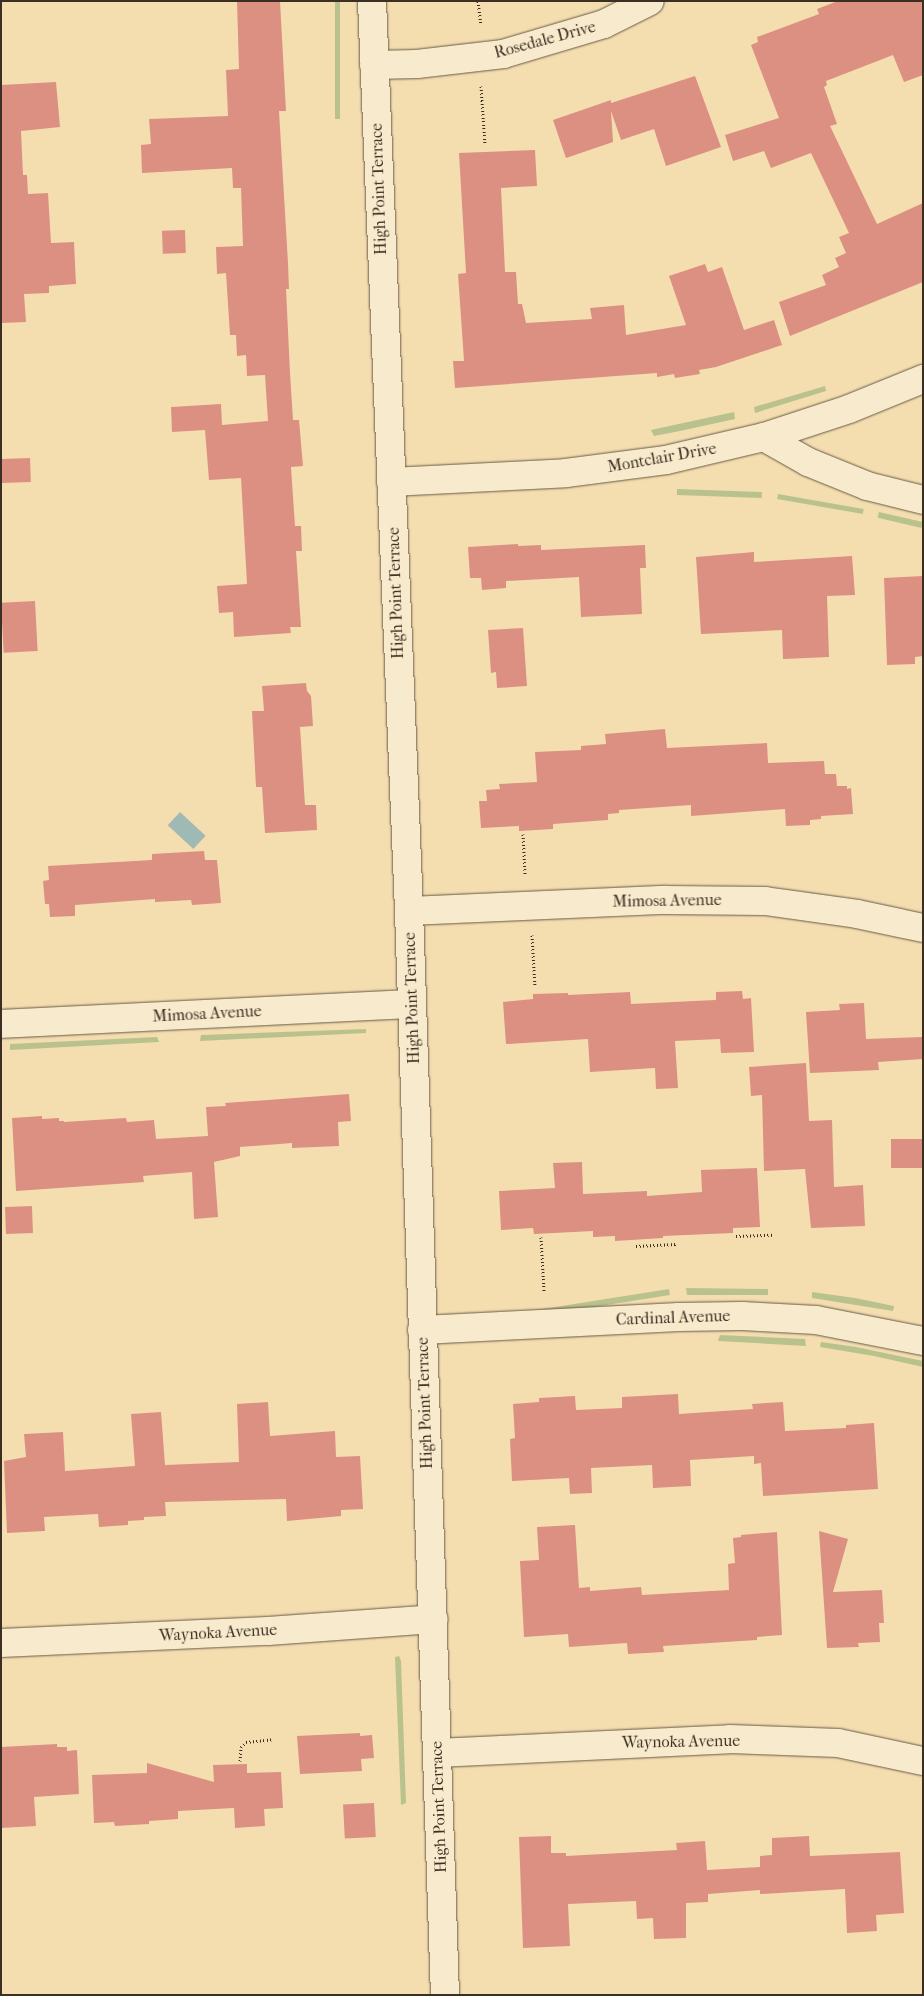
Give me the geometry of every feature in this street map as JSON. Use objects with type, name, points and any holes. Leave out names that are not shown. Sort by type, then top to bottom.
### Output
[{"type":"street","name":"High Point Terrace","points":[[372,1],[409,912],[445,1995]]},
{"type":"street","name":"Rosedale Drive","points":[[374,65],[417,64],[503,54],[564,38],[604,24],[650,1]]},
{"type":"street","name":"Montclair Drive","points":[[391,482],[566,473],[666,460],[764,437],[849,409],[923,379]]},
{"type":"street","points":[[764,437],[808,462],[867,486],[923,500]]},
{"type":"street","name":"Mimosa Avenue","points":[[409,912],[666,900],[735,900],[790,903],[923,928]]},
{"type":"street","name":"Mimosa Avenue","points":[[1,1024],[412,1004]]},
{"type":"street","name":"Cardinal Avenue","points":[[422,1330],[679,1317],[742,1316],[816,1320],[923,1341]]},
{"type":"street","name":"Waynoka Avenue","points":[[1,1643],[268,1631],[434,1619]]},
{"type":"street","name":"Waynoka Avenue","points":[[437,1753],[730,1739],[838,1744],[923,1761]]},
{"type":"path","points":[[478,1],[481,24]]},
{"type":"path","points":[[481,86],[485,144]]},
{"type":"path","points":[[523,834],[525,874]]},
{"type":"path","points":[[532,935],[535,987]]},
{"type":"path","points":[[736,1236],[774,1235]]},
{"type":"path","points":[[541,1237],[544,1291]]},
{"type":"path","points":[[636,1246],[676,1244]]},
{"type":"path","points":[[240,1761],[241,1747],[246,1742],[273,1739]]},
{"type":"green space","points":[[335,1],[340,1],[340,119],[335,119]]},
{"type":"green space","points":[[825,386],[826,391],[755,413],[754,407]]},
{"type":"green space","points":[[734,412],[735,419],[680,431],[654,436],[651,430]]},
{"type":"green space","points":[[677,489],[762,492],[762,498],[677,495]]},
{"type":"green space","points":[[778,494],[864,509],[863,514],[777,499]]},
{"type":"green space","points":[[879,512],[923,522],[921,528],[878,518]]},
{"type":"green space","points":[[366,1029],[366,1033],[200,1041],[201,1035]]},
{"type":"green space","points":[[157,1037],[159,1042],[10,1050],[10,1044]]},
{"type":"green space","points":[[686,1288],[768,1289],[768,1295],[687,1295]]},
{"type":"green space","points":[[669,1289],[670,1295],[474,1326],[473,1320]]},
{"type":"green space","points":[[812,1292],[894,1306],[893,1311],[812,1298]]},
{"type":"green space","points":[[720,1335],[805,1339],[806,1346],[718,1341]]},
{"type":"green space","points":[[821,1342],[923,1361],[923,1367],[820,1347]]},
{"type":"green space","points":[[399,1656],[401,1661],[406,1803],[401,1805],[395,1657]]},
{"type":"water","points":[[180,812],[206,836],[193,849],[168,825]]},
{"type":"building","points":[[237,1],[280,1],[286,111],[279,111],[288,263],[289,289],[286,289],[290,373],[293,420],[299,420],[303,466],[291,467],[295,526],[301,526],[302,551],[296,551],[301,627],[290,627],[291,633],[234,637],[233,612],[219,613],[217,586],[247,584],[241,478],[209,480],[205,430],[172,432],[171,407],[221,404],[222,425],[268,421],[265,375],[247,376],[246,355],[237,356],[236,335],[230,335],[226,273],[217,274],[216,247],[243,246],[241,188],[233,188],[232,168],[142,173],[141,145],[151,144],[149,119],[228,116],[226,70],[239,69]]},
{"type":"building","points":[[838,1],[923,1],[923,75],[904,82],[893,55],[826,81],[827,85],[824,87],[837,124],[830,126],[877,224],[923,203],[923,282],[790,336],[779,302],[826,285],[822,275],[839,267],[835,258],[846,253],[839,237],[849,233],[811,153],[771,168],[764,151],[733,161],[725,135],[779,118],[751,45],[758,42],[757,37],[819,14],[817,9]]},
{"type":"building","points":[[695,76],[721,147],[666,166],[654,129],[621,140],[611,111],[613,142],[566,158],[553,120],[611,100],[611,103]]},
{"type":"building","points":[[56,82],[60,127],[21,131],[23,175],[27,175],[28,194],[48,193],[51,243],[74,242],[76,284],[49,286],[49,293],[24,294],[26,322],[1,323],[1,85]]},
{"type":"building","points":[[535,150],[537,186],[501,188],[505,272],[516,272],[518,304],[522,304],[526,323],[592,319],[590,308],[624,305],[626,335],[686,325],[669,276],[705,264],[708,272],[722,267],[744,330],[774,320],[782,345],[716,367],[699,370],[700,374],[675,378],[674,374],[657,377],[657,373],[455,388],[453,361],[464,361],[458,274],[466,273],[459,153]]},
{"type":"building","points":[[185,230],[186,253],[163,254],[162,231]]},
{"type":"building","points":[[30,458],[31,482],[2,483],[1,459]]},
{"type":"building","points":[[518,544],[518,546],[541,545],[541,550],[645,545],[646,568],[640,568],[642,614],[581,617],[579,577],[506,581],[506,588],[482,590],[481,578],[470,578],[468,547]]},
{"type":"building","points":[[754,552],[754,562],[852,556],[855,595],[827,596],[829,657],[783,659],[782,630],[701,634],[696,557]]},
{"type":"building","points":[[923,576],[923,656],[915,657],[915,664],[887,665],[884,578]]},
{"type":"building","points":[[35,601],[38,651],[4,653],[1,603]]},
{"type":"building","points":[[523,628],[527,686],[497,688],[496,672],[491,673],[488,630]]},
{"type":"building","points":[[306,683],[307,691],[311,696],[313,726],[300,727],[305,805],[316,805],[317,830],[265,833],[262,787],[256,787],[252,711],[264,711],[262,686]]},
{"type":"building","points":[[665,729],[667,748],[767,743],[768,763],[824,761],[825,774],[836,774],[837,786],[847,786],[847,789],[851,788],[853,814],[821,816],[821,819],[810,820],[810,825],[786,826],[785,809],[691,816],[691,805],[619,810],[619,813],[608,814],[608,820],[553,824],[553,829],[519,831],[519,826],[481,828],[479,801],[487,801],[486,790],[500,789],[499,784],[537,782],[535,752],[581,750],[581,746],[606,744],[605,734]]},
{"type":"building","points":[[204,851],[205,860],[217,860],[221,903],[192,905],[191,900],[155,902],[155,899],[75,905],[75,916],[50,917],[49,904],[45,904],[43,881],[49,880],[48,866],[152,860],[152,854]]},
{"type":"building","points":[[742,991],[743,999],[751,998],[754,1052],[721,1053],[720,1039],[675,1041],[678,1088],[656,1089],[655,1068],[590,1072],[588,1039],[506,1044],[503,1002],[533,999],[533,994],[568,993],[568,995],[630,992],[631,1004],[716,1000],[716,992]]},
{"type":"building","points":[[864,1003],[866,1039],[923,1037],[923,1059],[878,1062],[879,1070],[810,1073],[806,1012],[840,1010],[839,1004]]},
{"type":"building","points":[[806,1063],[809,1121],[832,1120],[834,1187],[863,1185],[865,1226],[811,1228],[805,1169],[764,1171],[762,1095],[751,1096],[749,1067]]},
{"type":"building","points":[[349,1094],[351,1121],[338,1122],[339,1146],[292,1148],[292,1143],[240,1147],[240,1156],[214,1162],[218,1217],[194,1219],[192,1172],[143,1176],[144,1182],[16,1191],[12,1118],[42,1116],[42,1119],[59,1118],[59,1121],[64,1122],[126,1118],[127,1122],[154,1120],[156,1139],[208,1136],[206,1107],[226,1106],[225,1103]]},
{"type":"building","points":[[891,1139],[923,1139],[923,1168],[891,1168]]},
{"type":"building","points":[[582,1162],[583,1194],[647,1191],[647,1196],[702,1192],[701,1170],[757,1168],[760,1227],[733,1228],[733,1233],[663,1236],[663,1238],[615,1241],[615,1236],[593,1237],[593,1231],[534,1234],[533,1228],[501,1230],[499,1191],[555,1188],[553,1163]]},
{"type":"building","points":[[32,1206],[33,1233],[6,1234],[5,1207]]},
{"type":"building","points":[[678,1394],[679,1414],[753,1409],[752,1404],[783,1402],[785,1431],[846,1428],[846,1425],[874,1423],[878,1489],[763,1496],[761,1463],[754,1464],[754,1456],[690,1460],[691,1486],[653,1488],[652,1465],[591,1468],[592,1493],[570,1494],[569,1478],[512,1481],[510,1439],[515,1438],[513,1404],[539,1402],[539,1398],[575,1396],[576,1410],[622,1408],[622,1397]]},
{"type":"building","points":[[268,1402],[270,1436],[335,1431],[336,1457],[360,1456],[363,1509],[341,1510],[341,1516],[287,1521],[286,1499],[165,1502],[166,1516],[144,1517],[144,1520],[128,1521],[128,1525],[99,1527],[98,1514],[44,1517],[45,1531],[7,1533],[4,1461],[26,1457],[24,1434],[63,1432],[65,1471],[135,1466],[131,1414],[161,1412],[165,1465],[239,1462],[237,1404]]},
{"type":"building","points":[[575,1525],[579,1588],[590,1587],[590,1591],[641,1587],[642,1595],[729,1590],[728,1564],[735,1563],[733,1538],[741,1537],[741,1535],[777,1532],[782,1635],[757,1637],[757,1640],[663,1646],[664,1652],[628,1654],[627,1643],[569,1647],[568,1634],[524,1637],[520,1561],[539,1560],[537,1527]]},
{"type":"building","points":[[819,1531],[848,1539],[833,1592],[882,1590],[884,1623],[879,1623],[880,1642],[858,1643],[859,1647],[827,1648]]},
{"type":"building","points":[[360,1733],[360,1736],[372,1735],[374,1758],[361,1759],[362,1771],[300,1774],[297,1736]]},
{"type":"building","points":[[57,1744],[57,1747],[67,1747],[67,1751],[77,1750],[79,1794],[34,1797],[36,1826],[1,1828],[1,1747]]},
{"type":"building","points":[[147,1763],[214,1782],[213,1765],[247,1764],[247,1773],[281,1772],[283,1808],[264,1809],[265,1826],[235,1828],[234,1808],[178,1811],[178,1819],[149,1821],[149,1824],[115,1826],[114,1822],[94,1823],[92,1775],[147,1773]]},
{"type":"building","points":[[374,1803],[376,1837],[345,1839],[343,1805]]},
{"type":"building","points":[[551,1836],[551,1853],[566,1853],[566,1856],[677,1850],[676,1843],[705,1841],[707,1870],[760,1867],[760,1856],[772,1855],[772,1838],[809,1836],[810,1856],[900,1852],[904,1913],[876,1915],[877,1931],[847,1933],[845,1889],[760,1894],[760,1890],[708,1894],[708,1902],[686,1903],[686,1938],[654,1939],[653,1918],[637,1919],[636,1901],[568,1904],[570,1946],[523,1948],[519,1837]]}]
